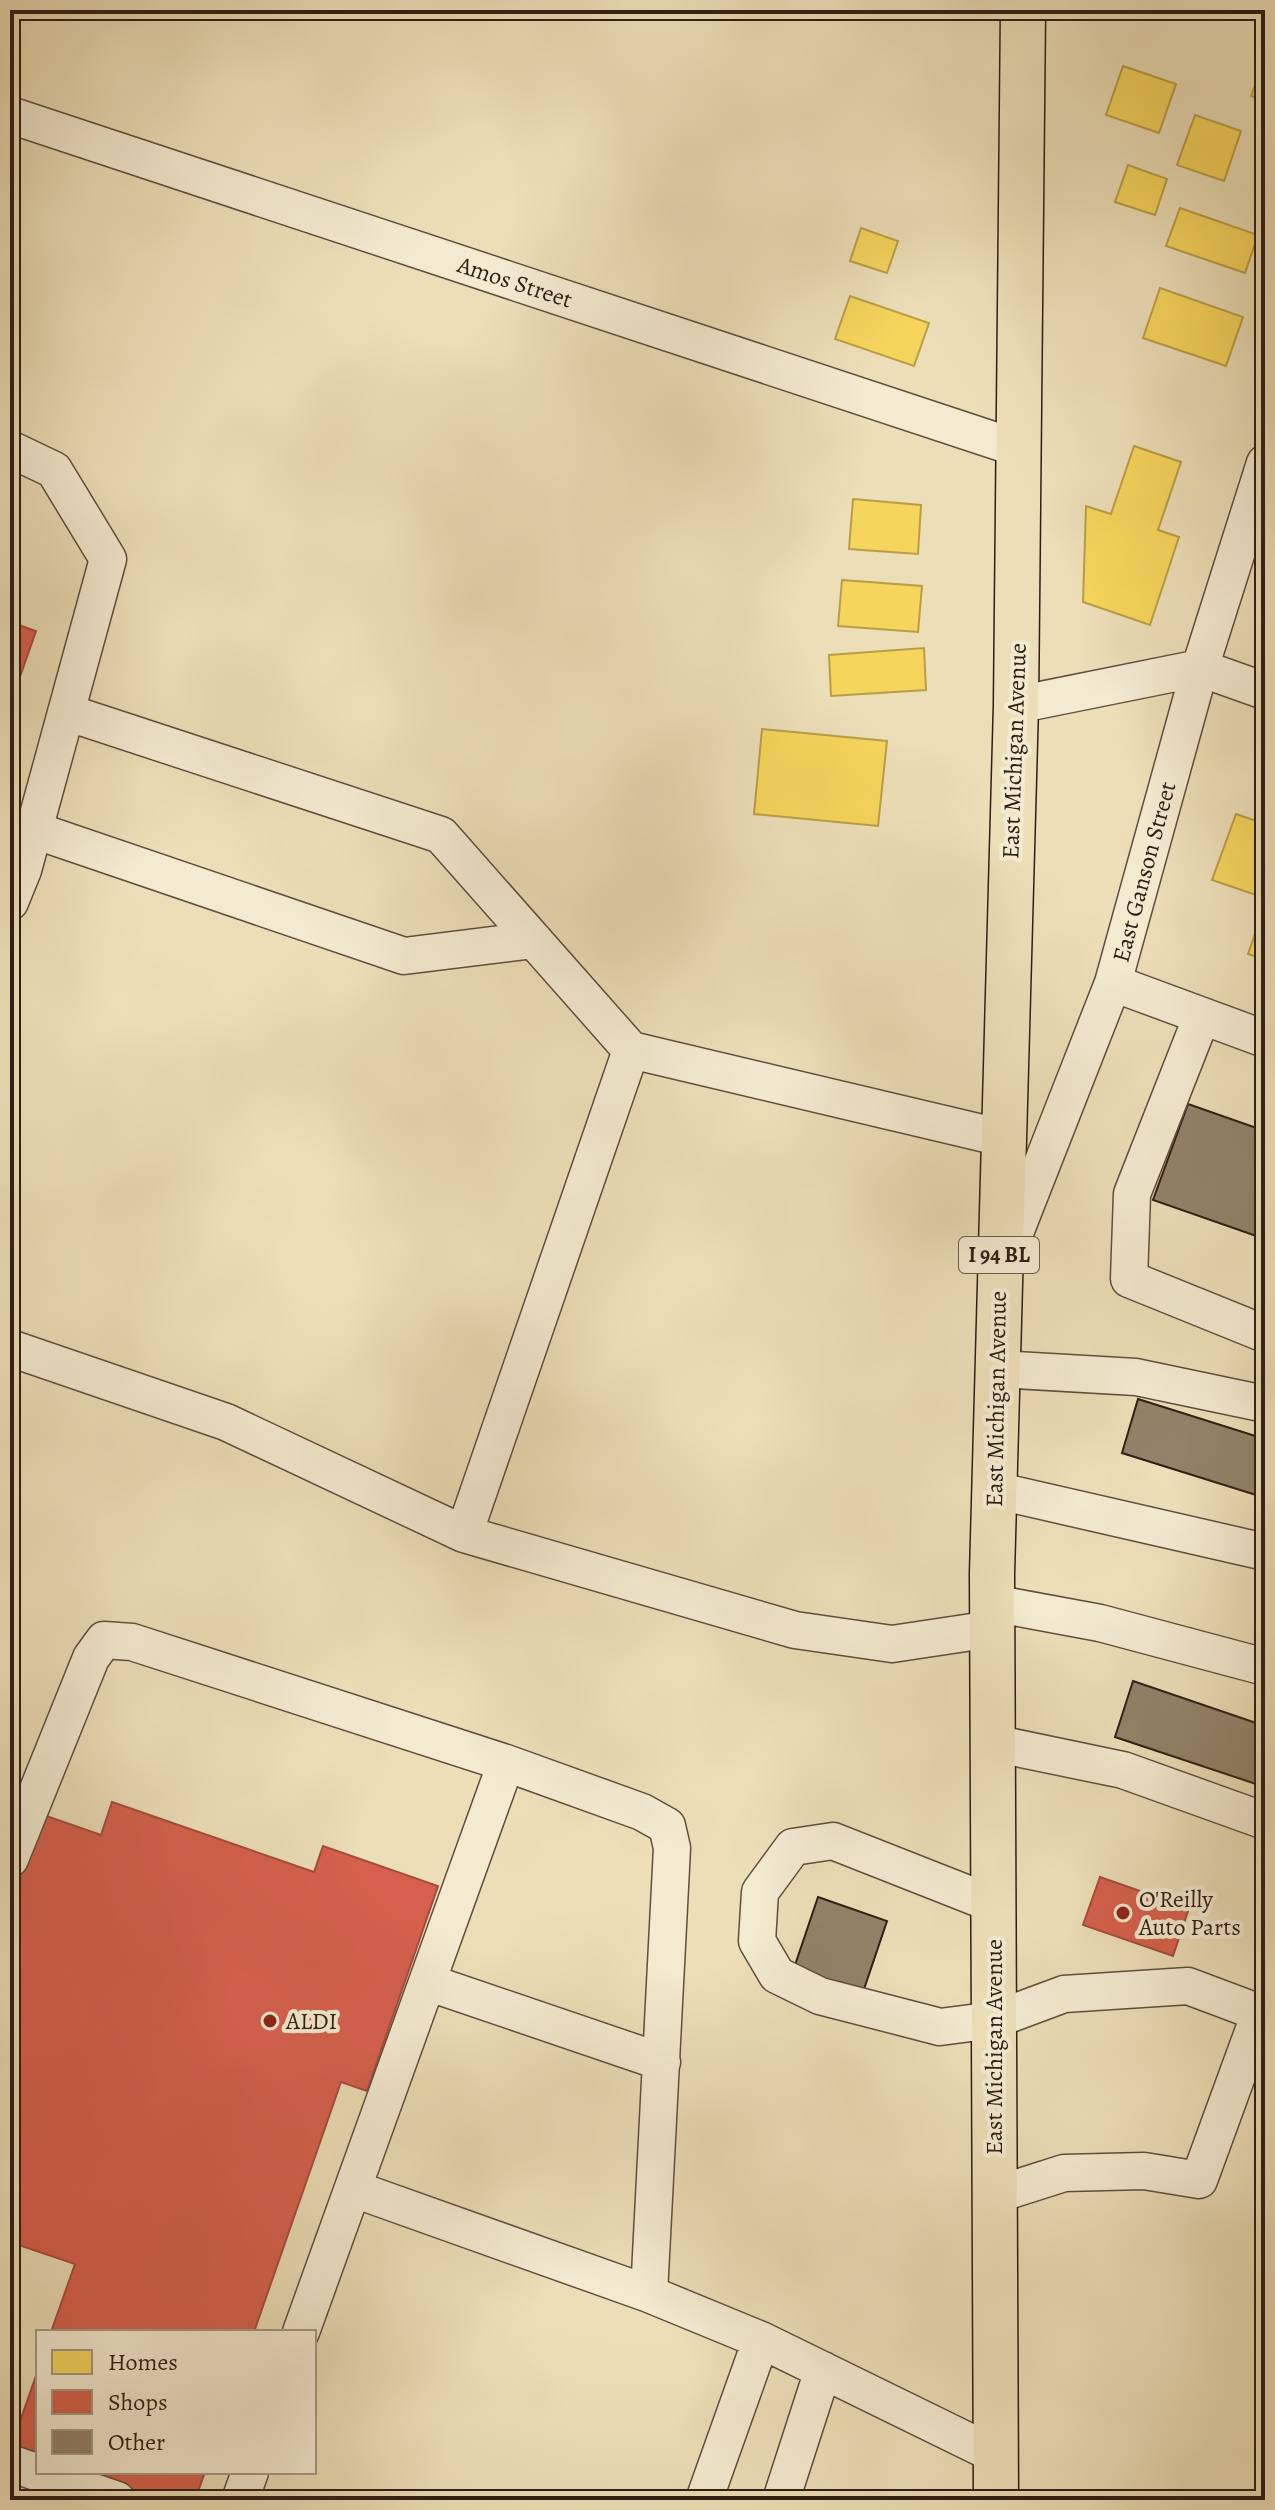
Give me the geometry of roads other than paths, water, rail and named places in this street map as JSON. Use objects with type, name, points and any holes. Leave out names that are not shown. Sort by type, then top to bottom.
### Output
[{"type":"main road","name":"East Michigan Avenue","points":[[996,2500],[992,1616],[1016,705],[1023,10]]},
{"type":"street","name":"Amos Street","points":[[10,115],[1020,449]]},
{"type":"street","points":[[10,449],[54,470],[108,559],[23,870],[10,902]]},
{"type":"street","name":"East Ganson Street","points":[[999,1273],[1113,983],[1200,668],[1265,463]]},
{"type":"street","points":[[1016,705],[1200,668],[1265,691]]},
{"type":"street","points":[[66,712],[441,835],[631,1050],[1003,1138]]},
{"type":"street","points":[[34,830],[404,956],[534,940]]},
{"type":"street","points":[[1113,983],[1265,1039]]},
{"type":"street","points":[[1202,1016],[1132,1194],[1129,1279],[1265,1334]]},
{"type":"street","points":[[464,1534],[631,1050]]},
{"type":"street","points":[[10,1348],[226,1422],[464,1534],[795,1630],[892,1644],[992,1616],[1100,1623],[1265,1667]]},
{"type":"street","points":[[997,1369],[1136,1377],[1265,1404]]},
{"type":"street","points":[[994,1490],[1265,1552]]},
{"type":"street","points":[[10,1859],[91,1658],[104,1640],[132,1642],[506,1763],[642,1812],[667,1826],[672,1848],[649,2294]]},
{"type":"street","points":[[993,1743],[1123,1770],[1265,1821]]},
{"type":"street","points":[[302,2330],[506,1763]]},
{"type":"street","points":[[993,1904],[833,1841],[793,1847],[760,1892],[757,1941],[777,1975],[820,1996],[940,2027],[994,2020],[1064,1994],[1188,1986],[1260,2013],[1199,2180],[1144,2171],[1064,2173],[995,2195]]},
{"type":"street","points":[[427,1982],[662,2062]]},
{"type":"street","points":[[354,2189],[649,2294],[761,2340],[996,2455]]},
{"type":"street","points":[[704,2500],[761,2340]]},
{"type":"street","points":[[781,2500],[823,2370]]},
{"type":"street","points":[[10,2463],[36,2472]]},
{"type":"street","points":[[42,2474],[117,2500]]},
{"type":"street","points":[[240,2500],[249,2474]]},
{"type":"place","name":"O'Reilly Auto Parts","points":[[1123,1913]]},
{"type":"place","name":"ALDI","points":[[270,2021]]}]
